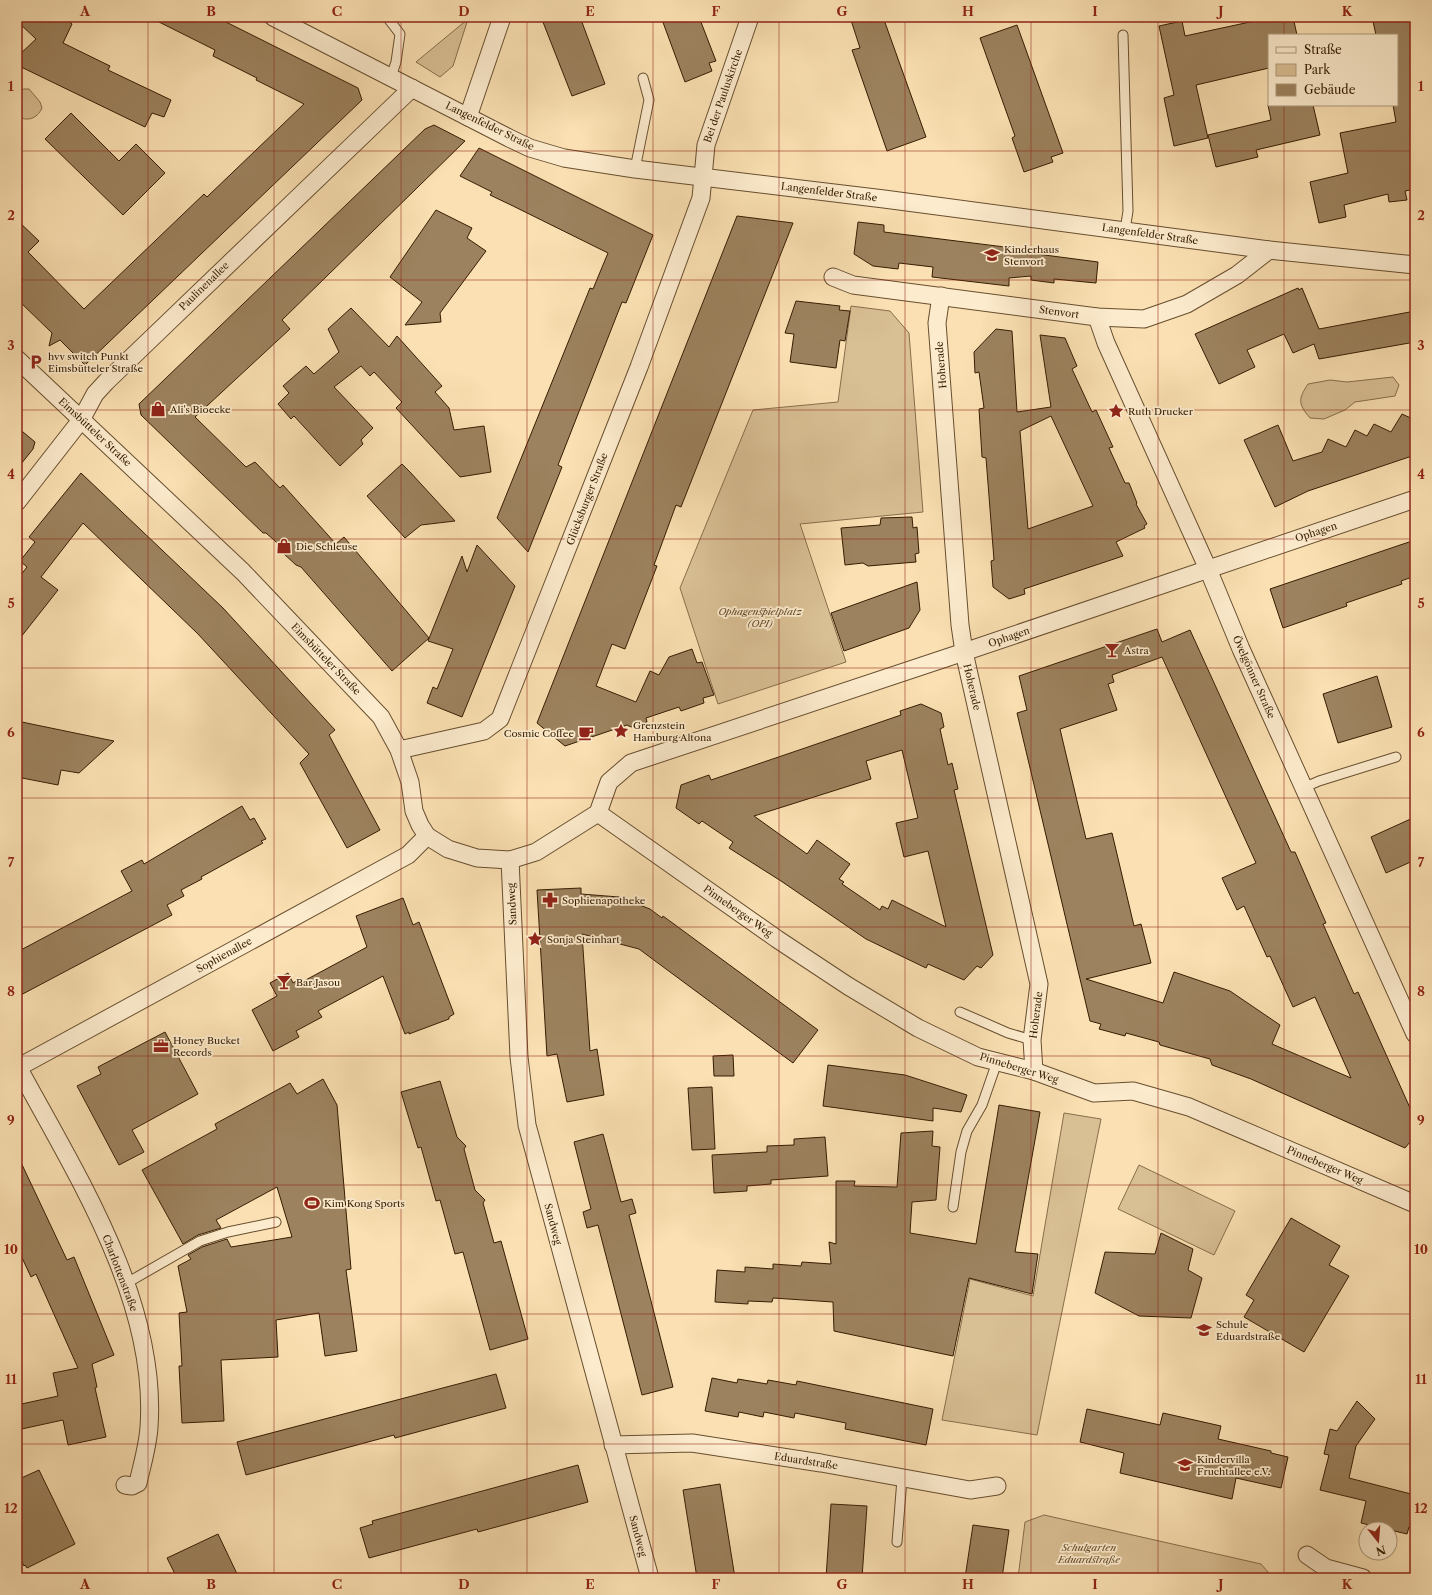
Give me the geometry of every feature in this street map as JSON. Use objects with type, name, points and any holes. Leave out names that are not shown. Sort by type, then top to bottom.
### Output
[{"type":"street","name":"Langenfelder Straße","points":[[273,17],[530,148],[564,158],[635,169],[1125,230],[1269,250],[1415,265]]},
{"type":"street","points":[[468,117],[502,17]]},
{"type":"street","name":"Bei der Pauluskirche","points":[[703,177],[706,145],[750,17]]},
{"type":"street","name":"Paulinenallee","points":[[17,502],[81,420],[95,394],[106,382],[412,88]]},
{"type":"street","name":"Glücksburger Straße","points":[[400,750],[484,731],[500,720],[638,367],[701,198],[703,177]]},
{"type":"street","name":"Stenvort","points":[[833,277],[854,285],[1097,317],[1144,319],[1187,304],[1236,275],[1269,250]]},
{"type":"street","name":"Hoherade","points":[[941,296],[937,323],[960,625],[964,652],[1039,984],[1032,1040],[1034,1071]]},
{"type":"street","name":"Övelgönner Straße","points":[[1097,317],[1106,343],[1208,568],[1241,649],[1415,1034]]},
{"type":"street","name":"Eimsbütteler Straße","points":[[17,359],[243,572],[381,717],[400,750],[410,782],[414,811],[427,836],[450,850],[477,858],[510,860],[536,852],[598,813]]},
{"type":"street","name":"Ophagen","points":[[598,813],[609,782],[631,763],[1415,499]]},
{"type":"street","name":"Pinneberger Weg","points":[[598,813],[777,939],[848,986],[918,1028],[978,1057],[1034,1071],[1094,1093],[1133,1090],[1189,1107],[1415,1204]]},
{"type":"street","name":"Sophienallee","points":[[17,1067],[408,855],[427,836]]},
{"type":"street","name":"Sandweg","points":[[510,860],[520,1057],[527,1124],[650,1578]]},
{"type":"street","name":"Charlottenstraße","points":[[17,1067],[77,1177],[114,1250],[136,1315],[148,1379],[149,1427],[138,1483],[132,1486],[125,1486]]},
{"type":"street","name":"Eduardstraße","points":[[613,1445],[692,1443],[821,1463],[902,1479],[970,1490],[997,1486]]},
{"type":"street","points":[[1307,1555],[1326,1568],[1363,1578]]},
{"type":"lane","points":[[387,17],[400,34],[396,62],[391,77]]},
{"type":"lane","points":[[1123,34],[1128,211],[1125,230]]},
{"type":"lane","points":[[635,169],[649,100],[643,78]]},
{"type":"lane","points":[[1304,788],[1319,781],[1396,757]]},
{"type":"lane","points":[[960,1012],[1008,1033],[1032,1040]]},
{"type":"lane","points":[[953,1207],[960,1152],[967,1131],[982,1105],[997,1062]]},
{"type":"lane","points":[[125,1284],[200,1241],[228,1232],[276,1222]]},
{"type":"lane","points":[[897,1542],[902,1479]]},
{"type":"green space","points":[[468,19],[453,66],[440,77],[416,62]]},
{"type":"green space","points":[[24,89],[29,89],[40,102],[42,108],[35,117],[28,119],[17,116],[17,92]]},
{"type":"green space","name":"Ophagenspielplatz (OPI)","points":[[851,306],[890,311],[909,333],[923,512],[800,524],[846,662],[718,704],[680,588],[753,410],[838,402]]},
{"type":"green space","points":[[1393,377],[1399,385],[1395,396],[1355,402],[1345,410],[1324,419],[1310,418],[1301,405],[1302,394],[1308,384],[1330,380],[1347,382]]},
{"type":"green space","points":[[1064,1113],[1101,1119],[1037,1435],[942,1420],[970,1279],[1033,1296]]},
{"type":"green space","points":[[1139,1165],[1235,1211],[1214,1255],[1118,1209]]},
{"type":"green space","name":"Schulgarten Eduardstraße","points":[[1044,1515],[1261,1564],[1268,1572],[1266,1578],[1018,1578],[1025,1522]]},
{"type":"building","points":[[17,17],[64,17],[72,24],[63,43],[110,66],[108,70],[171,100],[164,117],[152,113],[145,127],[17,65],[17,57],[36,39],[17,21]]},
{"type":"building","points":[[149,17],[216,17],[358,88],[362,100],[85,365],[60,340],[49,346],[52,333],[17,299],[17,220],[39,241],[28,252],[84,309],[204,194],[207,197],[304,104],[213,56],[215,50]]},
{"type":"building","points":[[541,17],[580,17],[605,84],[572,96]]},
{"type":"building","points":[[661,17],[699,17],[716,61],[709,63],[712,71],[685,82]]},
{"type":"building","points":[[850,17],[883,17],[926,137],[887,151],[852,50],[860,48]]},
{"type":"building","points":[[1273,17],[1293,17],[1297,34],[1268,34],[1268,68],[1196,85],[1208,138],[1174,146],[1164,98],[1174,95],[1159,26],[1182,21],[1185,36]]},
{"type":"building","points":[[1372,17],[1415,17],[1415,189],[1405,191],[1407,200],[1389,202],[1388,194],[1344,205],[1346,217],[1319,223],[1310,182],[1348,173],[1340,133],[1396,122],[1393,106],[1398,106],[1398,34],[1376,34]]},
{"type":"building","points":[[1017,25],[1063,153],[1051,157],[1053,162],[1024,172],[1012,138],[1015,136],[980,38]]},
{"type":"building","points":[[1268,106],[1313,106],[1320,135],[1256,150],[1258,157],[1216,167],[1208,135],[1271,120]]},
{"type":"building","points":[[71,113],[119,161],[136,144],[165,173],[123,215],[45,139]]},
{"type":"building","points":[[434,125],[465,141],[282,320],[290,329],[195,417],[246,467],[255,462],[280,488],[283,485],[336,544],[344,537],[429,638],[392,671],[301,567],[296,565],[283,553],[282,548],[274,540],[266,533],[263,533],[141,415],[139,404],[425,129]]},
{"type":"building","points":[[479,148],[653,235],[626,303],[622,302],[558,465],[562,467],[528,552],[497,518],[590,288],[593,289],[608,253],[490,195],[492,192],[460,176]]},
{"type":"building","points":[[436,210],[472,228],[467,238],[486,251],[440,313],[441,322],[405,325],[422,302],[390,277]]},
{"type":"building","points":[[737,216],[793,223],[681,507],[676,505],[654,565],[657,566],[625,649],[612,644],[596,686],[636,702],[650,671],[659,675],[669,657],[692,649],[697,663],[702,662],[714,695],[703,698],[704,703],[681,711],[679,707],[646,718],[647,722],[631,727],[627,725],[565,746],[537,723]]},
{"type":"building","points":[[858,222],[884,225],[884,232],[1029,250],[1029,253],[1098,262],[1096,283],[1054,279],[1054,283],[1031,280],[1031,276],[1009,278],[1009,286],[932,277],[933,267],[899,263],[898,269],[873,266],[854,254]]},
{"type":"building","points":[[1298,288],[1299,290],[1302,288],[1319,329],[1415,311],[1415,342],[1319,359],[1314,344],[1293,353],[1284,334],[1247,350],[1255,367],[1219,384],[1195,334]]},
{"type":"building","points":[[796,301],[840,306],[839,310],[850,311],[845,341],[840,340],[836,368],[790,362],[794,334],[785,333]]},
{"type":"building","points":[[351,308],[389,347],[397,336],[442,386],[435,392],[449,408],[454,430],[484,426],[491,472],[460,477],[396,408],[402,402],[374,372],[370,376],[361,366],[334,387],[373,428],[361,440],[363,444],[340,466],[294,416],[291,419],[278,404],[289,393],[283,386],[306,366],[314,374],[339,352],[328,329]]},
{"type":"building","points":[[996,329],[1012,331],[1017,412],[1051,407],[1040,335],[1065,338],[1077,366],[1072,369],[1092,412],[1096,410],[1113,447],[1109,448],[1125,483],[1129,483],[1137,503],[1136,504],[1147,524],[1144,526],[1145,528],[1116,542],[1123,556],[1024,589],[1025,594],[1009,599],[993,587],[991,561],[994,560],[986,458],[982,457],[979,409],[984,408],[979,372],[975,373],[974,352]],"holes":[[[1051,416],[1093,506],[1028,529],[1020,431]]]},
{"type":"building","points":[[1402,414],[1415,420],[1415,455],[1308,491],[1275,507],[1244,440],[1278,425],[1293,461],[1322,452],[1328,439],[1346,447],[1355,430],[1367,436],[1374,424],[1391,432]]},
{"type":"building","points":[[17,427],[35,442],[33,449],[17,469]]},
{"type":"building","points":[[402,464],[455,521],[421,525],[405,538],[367,496]]},
{"type":"building","points":[[81,473],[223,608],[335,730],[329,735],[380,830],[347,848],[300,763],[309,754],[198,634],[83,523],[41,577],[58,590],[17,642],[17,580],[27,567],[20,561],[35,542],[29,537]]},
{"type":"building","points":[[912,517],[913,528],[917,527],[919,553],[915,554],[916,562],[868,566],[863,563],[845,565],[841,528],[880,525],[881,518]]},
{"type":"building","points":[[1415,540],[1415,576],[1401,581],[1402,584],[1346,603],[1347,606],[1283,628],[1270,589]]},
{"type":"building","points":[[477,545],[515,586],[462,717],[427,703],[433,687],[437,689],[453,649],[428,641],[462,556],[467,572]]},
{"type":"building","points":[[917,582],[920,610],[909,628],[844,651],[831,613]]},
{"type":"building","points":[[1157,629],[1162,642],[1190,630],[1291,852],[1295,852],[1326,923],[1323,924],[1354,994],[1358,992],[1415,1119],[1415,1136],[1405,1148],[1251,1079],[1212,1065],[1210,1059],[1160,1045],[1159,1042],[1126,1033],[1125,1036],[1099,1029],[1101,1024],[1090,1021],[1017,713],[1027,710],[1019,676]],"holes":[[[1162,657],[1256,863],[1222,878],[1237,910],[1244,906],[1267,957],[1270,956],[1293,1007],[1315,997],[1351,1078],[1272,1044],[1280,1025],[1230,991],[1174,972],[1163,1003],[1086,979],[1151,963],[1141,924],[1134,926],[1112,833],[1086,839],[1060,729],[1117,710],[1108,684],[1114,682],[1112,675]]]},
{"type":"building","points":[[1377,676],[1392,727],[1338,743],[1323,694]]},
{"type":"building","points":[[921,704],[941,713],[944,727],[940,729],[948,765],[952,763],[958,789],[954,790],[993,955],[981,968],[977,966],[964,980],[928,964],[926,968],[866,939],[781,881],[729,848],[733,842],[702,821],[699,824],[676,808],[681,785],[709,775],[711,780],[901,715],[900,711]],"holes":[[[902,750],[918,818],[896,823],[904,857],[928,851],[946,927],[892,900],[888,909],[882,906],[880,910],[842,884],[844,882],[839,879],[850,864],[817,840],[807,854],[754,816],[871,779],[866,761]]]},
{"type":"building","points":[[17,721],[114,741],[79,773],[61,770],[58,785],[17,777]]},
{"type":"building","points":[[242,806],[250,820],[254,818],[266,839],[261,841],[263,843],[201,877],[202,879],[181,890],[184,896],[167,905],[172,915],[17,997],[17,952],[132,891],[121,871],[142,860],[144,864]]},
{"type":"building","points":[[1415,817],[1415,860],[1386,873],[1371,837]]},
{"type":"building","points":[[581,888],[581,894],[619,897],[650,909],[662,918],[663,916],[818,1030],[793,1063],[639,949],[582,934],[590,1051],[597,1049],[604,1095],[567,1102],[557,1054],[547,1056],[537,890]]},
{"type":"building","points":[[403,898],[413,925],[419,922],[454,1014],[449,1017],[449,1019],[409,1034],[409,1032],[405,1034],[383,976],[318,1011],[322,1017],[296,1031],[299,1037],[273,1051],[252,1010],[277,996],[270,983],[288,973],[293,983],[301,978],[302,982],[367,947],[356,916]]},
{"type":"building","points":[[165,1032],[198,1094],[132,1130],[144,1152],[119,1165],[77,1086],[101,1074],[98,1067]]},
{"type":"building","points":[[733,1055],[734,1076],[714,1076],[713,1056]]},
{"type":"building","points":[[828,1065],[905,1075],[967,1095],[961,1112],[933,1108],[933,1121],[823,1106]]},
{"type":"building","points":[[323,1079],[337,1105],[351,1269],[346,1270],[357,1351],[325,1356],[319,1313],[276,1320],[278,1357],[221,1360],[224,1421],[182,1423],[179,1366],[182,1366],[179,1313],[187,1312],[178,1266],[191,1259],[188,1255],[202,1247],[227,1239],[231,1247],[292,1237],[277,1187],[216,1220],[221,1228],[198,1235],[183,1244],[142,1170],[217,1129],[215,1124],[290,1083],[297,1094]]},
{"type":"building","points":[[440,1081],[457,1137],[466,1146],[464,1149],[475,1190],[485,1200],[483,1203],[494,1243],[501,1241],[528,1339],[490,1350],[463,1252],[455,1254],[440,1200],[436,1201],[421,1147],[418,1148],[401,1092]]},
{"type":"building","points":[[712,1087],[715,1149],[692,1150],[688,1088]]},
{"type":"building","points":[[999,1105],[1040,1112],[1015,1252],[1038,1254],[1032,1294],[969,1278],[953,1356],[834,1331],[833,1302],[773,1298],[772,1302],[748,1301],[748,1304],[715,1302],[717,1270],[745,1272],[745,1267],[773,1269],[773,1264],[801,1266],[802,1262],[831,1264],[829,1242],[836,1244],[836,1181],[855,1181],[854,1186],[897,1187],[901,1133],[933,1131],[932,1146],[940,1147],[936,1200],[912,1202],[910,1233],[976,1244]]},
{"type":"building","points":[[603,1134],[621,1202],[632,1199],[636,1213],[629,1215],[673,1387],[642,1395],[598,1225],[587,1228],[583,1212],[591,1209],[574,1142]]},
{"type":"building","points":[[825,1137],[828,1176],[771,1180],[771,1184],[747,1186],[747,1191],[714,1193],[712,1155],[767,1152],[767,1146],[794,1145],[794,1139]]},
{"type":"building","points":[[17,1154],[67,1260],[74,1257],[114,1355],[92,1364],[97,1387],[95,1388],[106,1437],[68,1445],[63,1420],[17,1430],[17,1405],[58,1396],[53,1373],[78,1368],[36,1274],[31,1277],[17,1247]]},
{"type":"building","points":[[1291,1218],[1340,1246],[1329,1265],[1349,1276],[1304,1352],[1244,1317],[1254,1300],[1246,1295]]},
{"type":"building","points":[[1161,1233],[1193,1249],[1188,1270],[1202,1278],[1191,1318],[1139,1316],[1095,1293],[1105,1252],[1155,1254]]},
{"type":"building","points":[[496,1374],[506,1408],[395,1438],[394,1435],[246,1475],[237,1442]]},
{"type":"building","points":[[712,1378],[737,1383],[738,1379],[767,1384],[768,1380],[796,1385],[797,1381],[933,1409],[926,1445],[845,1429],[846,1423],[795,1413],[794,1418],[764,1412],[763,1417],[739,1412],[738,1417],[705,1411]]},
{"type":"building","points":[[1357,1401],[1375,1419],[1356,1446],[1349,1478],[1415,1495],[1415,1528],[1409,1527],[1407,1534],[1398,1532],[1398,1521],[1361,1521],[1366,1501],[1320,1490],[1329,1455],[1324,1454],[1330,1429],[1337,1431]]},
{"type":"building","points":[[1087,1409],[1160,1425],[1163,1413],[1221,1426],[1218,1439],[1271,1451],[1271,1453],[1288,1457],[1281,1488],[1236,1478],[1232,1499],[1120,1473],[1124,1453],[1080,1442]]},
{"type":"building","points":[[578,1465],[588,1502],[478,1532],[477,1529],[369,1558],[360,1528],[373,1524],[372,1521]]},
{"type":"building","points":[[39,1470],[75,1544],[27,1568],[25,1565],[24,1566],[17,1552],[17,1480]]},
{"type":"building","points":[[720,1484],[735,1578],[697,1578],[683,1490]]},
{"type":"building","points":[[831,1504],[867,1506],[862,1578],[826,1578]]},
{"type":"building","points":[[973,1525],[1009,1530],[1002,1578],[965,1578]]},
{"type":"building","points":[[218,1534],[239,1578],[177,1578],[167,1558]]},
{"type":"place","name":"Kinderhaus Stenvort","points":[[992,255]]},
{"type":"place","name":"hvv switch Punkt Eimsbütteler Straße","points":[[36,362]]},
{"type":"place","name":"Ali's Bioecke","points":[[158,409]]},
{"type":"place","name":"Ruth Drucker","points":[[1116,411]]},
{"type":"place","name":"Die Schleuse","points":[[284,546]]},
{"type":"place","name":"Astra","points":[[1112,650]]},
{"type":"place","name":"Grenzstein Hamburg Altona","points":[[621,731]]},
{"type":"place","name":"Cosmic Coffee","points":[[586,733]]},
{"type":"place","name":"Sophienapotheke","points":[[550,900]]},
{"type":"place","name":"Sonja Steinhart","points":[[535,939]]},
{"type":"place","name":"Bar Jasou","points":[[284,982]]},
{"type":"place","name":"Honey Bucket Records","points":[[161,1046]]},
{"type":"place","name":"Kim Kong Sports","points":[[312,1203]]},
{"type":"place","name":"Schule Eduardstraße","points":[[1204,1330]]},
{"type":"place","name":"Kindervilla Fruchtallee e.V.","points":[[1185,1465]]}]
